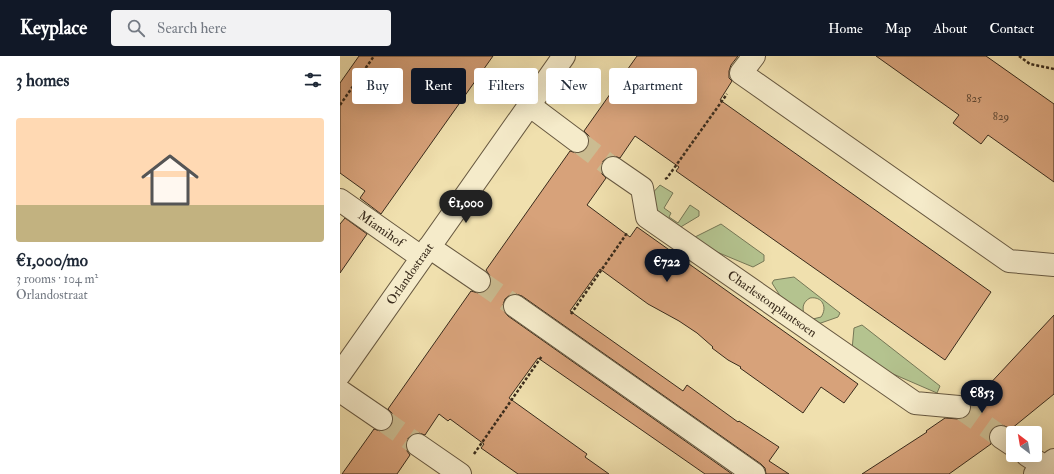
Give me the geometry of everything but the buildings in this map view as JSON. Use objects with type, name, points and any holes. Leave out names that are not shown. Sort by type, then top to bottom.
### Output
[{"type":"street","name":"Orlandostraat","points":[[340,374],[564,56]]},
{"type":"street","points":[[754,56],[741,73],[1009,261],[1054,265]]},
{"type":"street","points":[[529,105],[576,141]]},
{"type":"street","points":[[613,168],[642,188]]},
{"type":"street","name":"Charlestonplantsoen","points":[[642,188],[648,217],[915,403],[958,407]]},
{"type":"street","name":"Miamihof","points":[[340,200],[425,252],[479,281]]},
{"type":"street","points":[[515,306],[754,474]]},
{"type":"street","points":[[340,391],[381,419]]},
{"type":"street","points":[[418,445],[460,474]]},
{"type":"path","points":[[340,105],[374,56]]},
{"type":"path","points":[[1019,56],[1030,64],[1054,69]]},
{"type":"path","points":[[642,188],[667,178],[741,73]]},
{"type":"path","points":[[473,455],[628,232]]},
{"type":"green space","points":[[660,185],[673,193],[664,208],[671,213],[669,217],[678,223],[690,205],[699,211],[699,216],[679,228],[650,209],[648,198]]},
{"type":"green space","points":[[721,224],[764,255],[764,261],[753,267],[700,245],[695,237]]},
{"type":"green space","points":[[794,277],[840,313],[838,317],[818,324],[813,319],[821,317],[823,313],[824,306],[821,300],[810,298],[806,301],[803,307],[804,314],[784,302],[772,283],[774,280]]},
{"type":"green space","points":[[862,325],[940,386],[937,393],[870,364],[852,350],[854,328]]},
{"type":"tunnel","points":[[577,141],[613,168]]},
{"type":"tunnel","points":[[479,281],[515,306]]},
{"type":"tunnel","points":[[959,407],[1001,437]]},
{"type":"tunnel","points":[[381,419],[418,445]]}]
